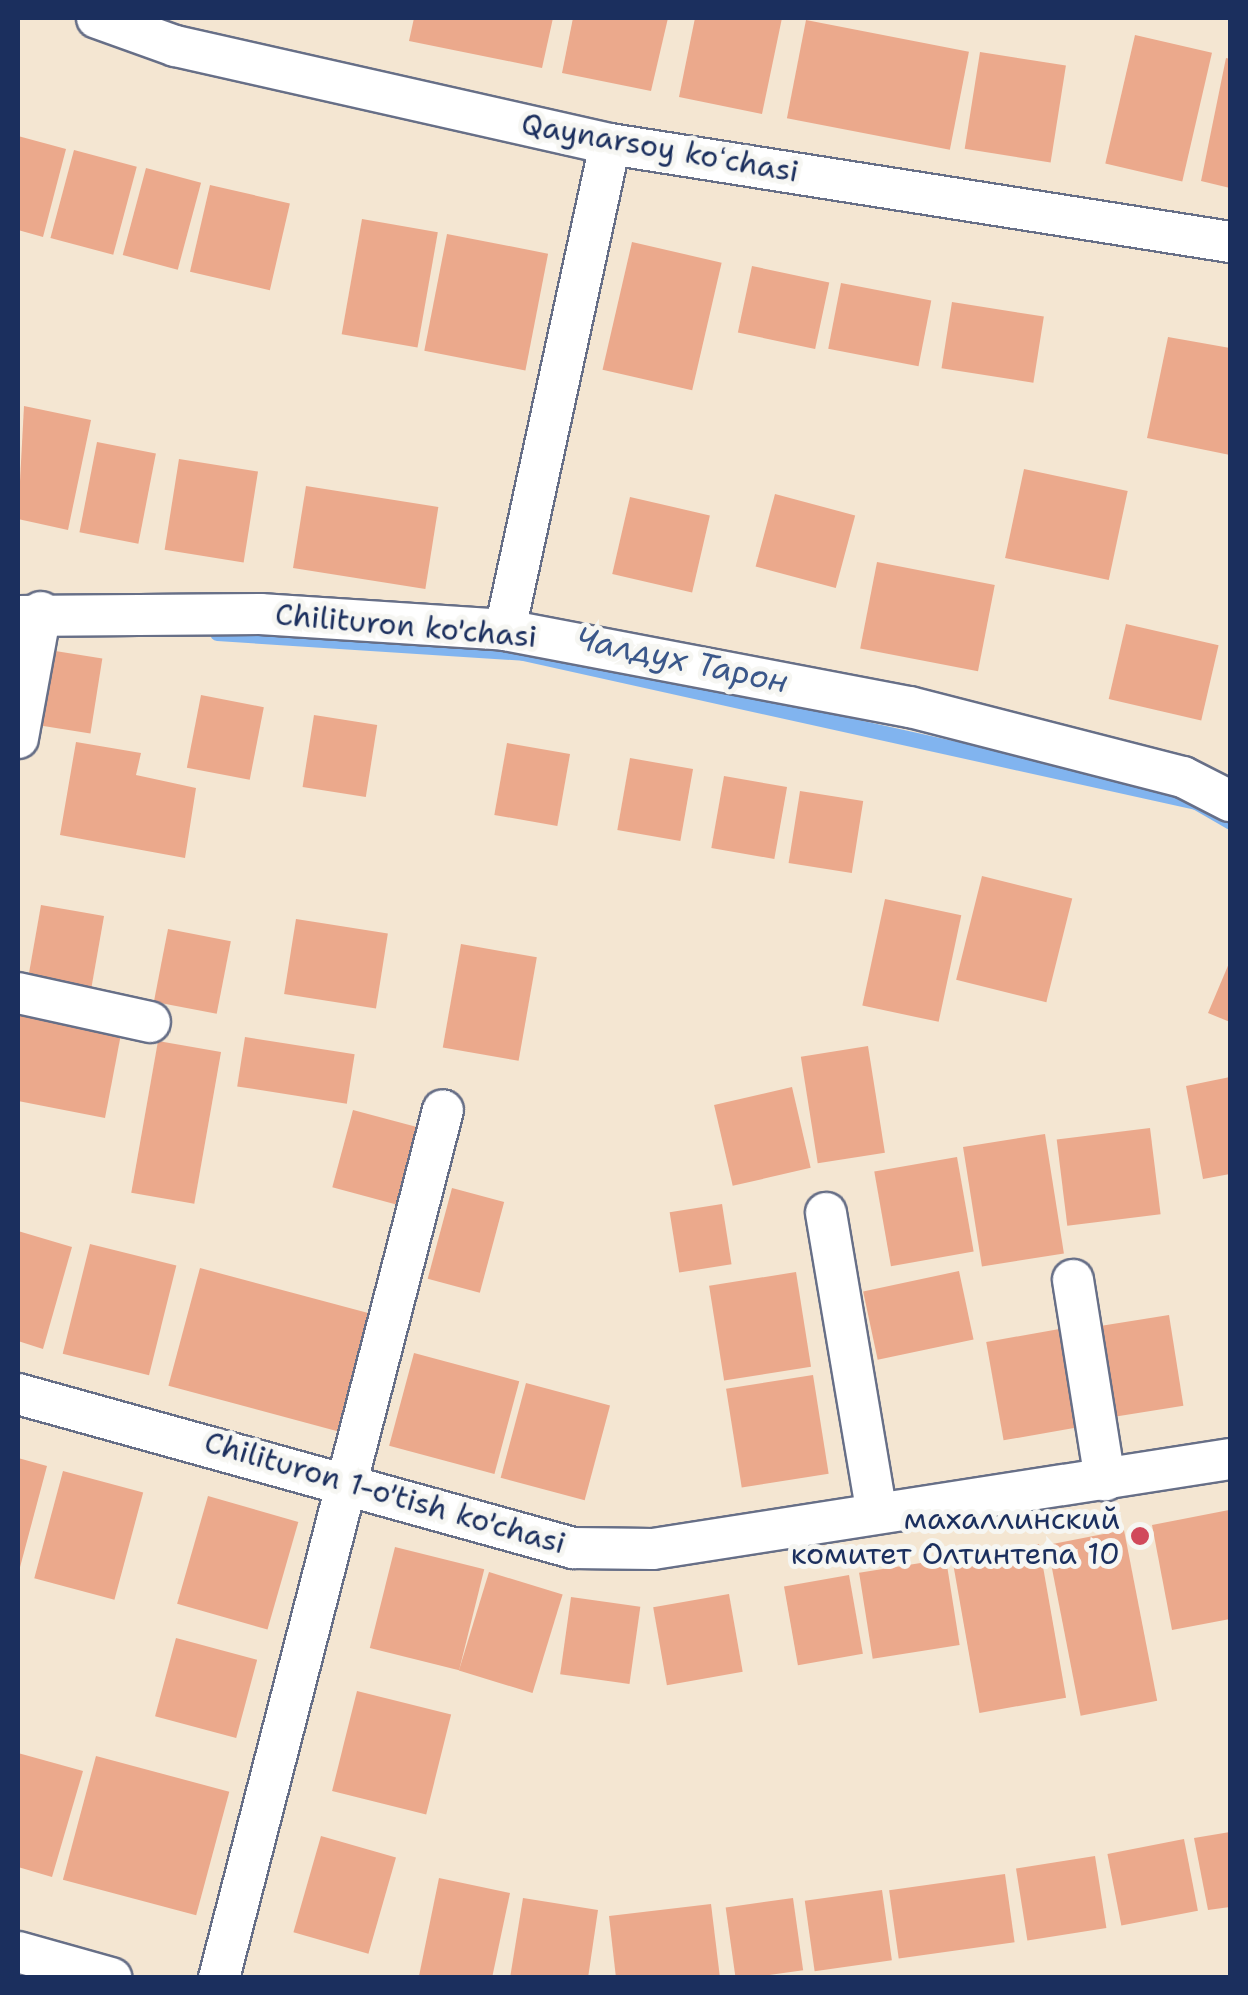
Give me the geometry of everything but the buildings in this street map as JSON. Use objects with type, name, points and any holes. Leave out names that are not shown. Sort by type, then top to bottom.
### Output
[{"type":"street","name":"Qaynarsoy koʻchasi","points":[[97,18],[175,46],[610,144],[1230,242]]},
{"type":"street","points":[[504,630],[610,144]]},
{"type":"street","points":[[18,738],[29,614]]},
{"type":"street","name":"Chilituron ko'chasi","points":[[29,614],[504,630],[910,707],[1184,777],[1230,802]]},
{"type":"street","points":[[18,993],[150,1022]]},
{"type":"street","points":[[220,1978],[343,1479],[443,1110]]},
{"type":"street","points":[[826,1213],[877,1513]]},
{"type":"street","points":[[1072,1280],[1105,1480]]},
{"type":"street","name":"Chilituron 1-o'tish ko'chasi","points":[[18,1394],[343,1479],[573,1548],[653,1549],[1230,1459]]},
{"type":"street","points":[[18,1952],[111,1978]]},
{"type":"waterway","name":"Чалдух Тарон","points":[[217,633],[523,653],[1196,802],[1230,822]]},
{"type":"place","name":"махаллинский комитет Олтинтепа 10","points":[[1140,1536]]}]
